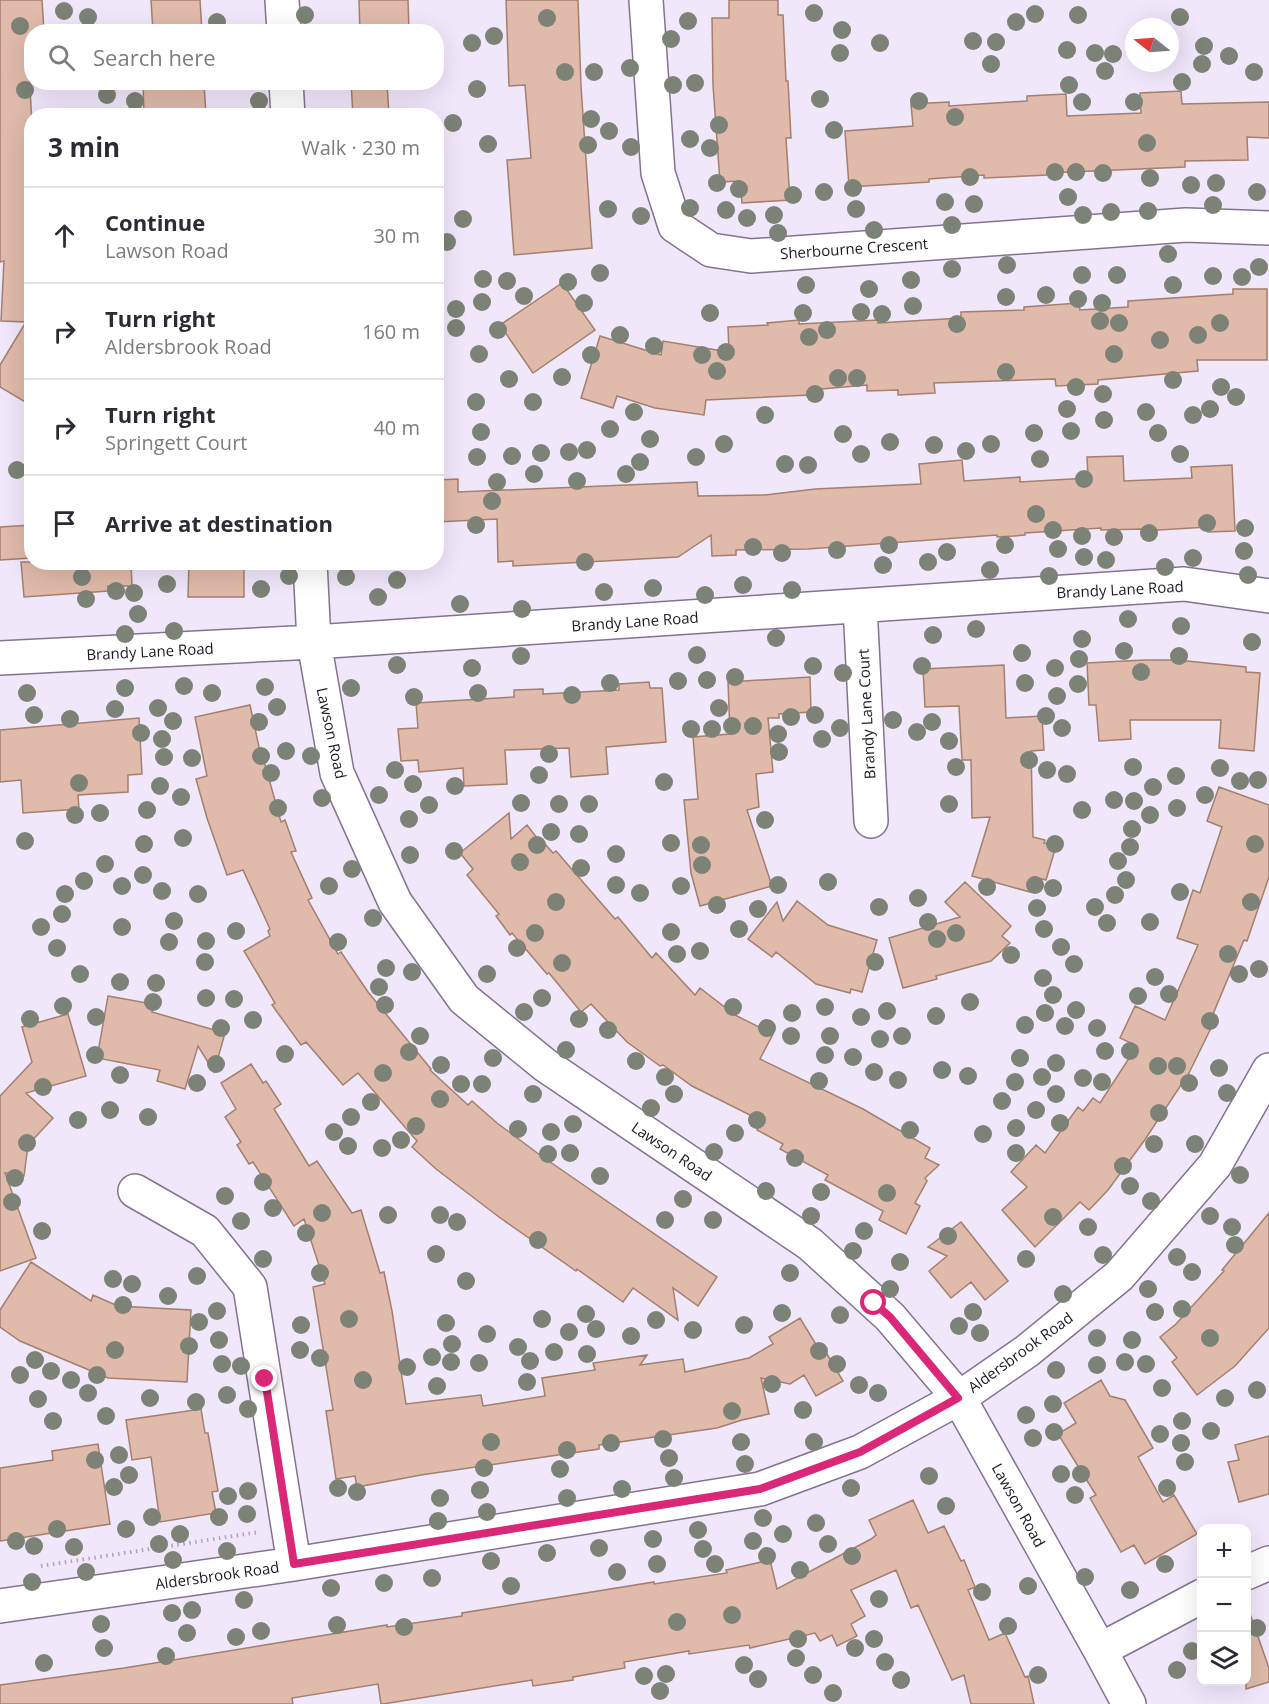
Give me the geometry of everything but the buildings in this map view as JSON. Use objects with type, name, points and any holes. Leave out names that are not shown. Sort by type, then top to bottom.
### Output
[{"type":"street","points":[[282,0],[284,24]]},
{"type":"street","name":"Sherbourne Crescent","points":[[646,0],[658,173],[675,226],[711,250],[751,256],[1186,225],[1269,228]]},
{"type":"street","points":[[286,90],[288,108]]},
{"type":"street","name":"Lawson Road","points":[[310,570],[314,642],[337,773],[395,902],[464,999],[545,1065],[810,1244],[890,1317],[958,1398],[1129,1704]]},
{"type":"street","name":"Brandy Lane Road","points":[[0,658],[314,642],[1184,584],[1269,597]]},
{"type":"street","name":"Brandy Lane Court","points":[[860,606],[871,821]]},
{"type":"street","name":"Aldersbrook Road","points":[[0,1606],[294,1564],[760,1489],[860,1452],[958,1398],[1027,1352],[1119,1276],[1215,1165],[1269,1070]]},
{"type":"street","points":[[135,1191],[205,1231],[250,1287],[294,1564]]},
{"type":"street","points":[[1251,1570],[1269,1563]]},
{"type":"street","points":[[1100,1650],[1197,1599]]},
{"type":"path","points":[[35,1567],[266,1531]]},
{"type":"route","points":[[265,1379],[294,1564],[760,1489],[860,1452],[958,1398],[890,1317],[874,1303]]}]
